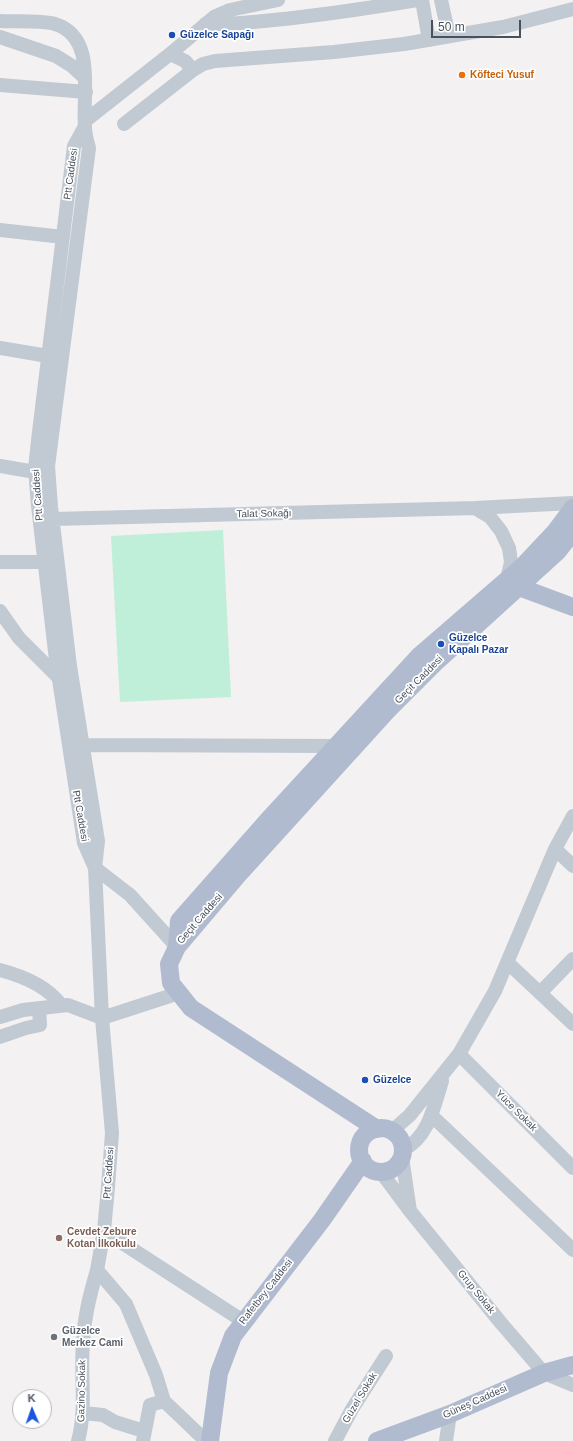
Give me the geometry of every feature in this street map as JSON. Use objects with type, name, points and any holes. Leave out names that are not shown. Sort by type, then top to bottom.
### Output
[{"type":"main road","name":"Geçit Caddesi","points":[[177,947],[238,875],[387,711],[513,583],[523,566],[555,532],[573,508]]},
{"type":"main road","name":"Geçit Caddesi","points":[[177,947],[179,921],[269,819],[419,656],[513,583],[558,551],[573,532]]},
{"type":"main road","points":[[513,583],[573,607]]},
{"type":"main road","points":[[177,947],[169,964],[171,983],[191,1008],[353,1114],[398,1136],[402,1143],[403,1153],[399,1163],[394,1168],[388,1171],[380,1172],[367,1166],[362,1153],[353,1114]]},
{"type":"main road","points":[[362,1153],[366,1134],[385,1130]]},
{"type":"main road","name":"Rafetbey Caddesi","points":[[210,1441],[219,1373],[233,1336],[322,1220],[362,1153]]},
{"type":"main road","name":"Güneş Caddesi","points":[[377,1441],[450,1414],[544,1373],[573,1365]]},
{"type":"street","points":[[85,124],[214,17],[230,10],[278,0]]},
{"type":"street","points":[[205,24],[264,21],[356,10],[417,0]]},
{"type":"street","points":[[422,0],[429,40]]},
{"type":"street","points":[[441,0],[448,36]]},
{"type":"street","points":[[124,124],[193,70],[203,64],[215,61],[334,52],[404,44],[503,27],[573,9]]},
{"type":"street","points":[[0,21],[54,24],[68,30],[78,42],[86,78],[85,124]]},
{"type":"street","points":[[0,37],[56,56],[72,66],[86,78]]},
{"type":"street","points":[[170,54],[185,61],[193,70]]},
{"type":"street","points":[[0,85],[86,92]]},
{"type":"street","name":"Ptt Caddesi","points":[[85,124],[74,146],[39,432],[36,472],[37,499],[58,677],[84,843],[95,868]]},
{"type":"street","name":"Ptt Caddesi","points":[[85,124],[88,148],[50,447],[49,485],[70,666],[98,841],[95,868],[102,1018],[112,1133],[104,1231],[97,1270]]},
{"type":"street","points":[[0,230],[63,237]]},
{"type":"street","points":[[0,348],[48,356]]},
{"type":"street","points":[[0,466],[36,472]]},
{"type":"street","name":"Talat Sokağı","points":[[53,519],[476,508],[573,503]]},
{"type":"street","points":[[476,508],[490,517],[501,531],[509,548],[513,583]]},
{"type":"street","points":[[0,562],[44,562]]},
{"type":"street","points":[[0,611],[19,638],[58,677]]},
{"type":"street","points":[[82,745],[336,746]]},
{"type":"street","points":[[385,1130],[410,1115],[459,1054],[495,991],[555,849],[573,816]]},
{"type":"street","points":[[555,849],[573,866]]},
{"type":"street","points":[[95,868],[130,895],[177,947]]},
{"type":"street","points":[[540,993],[573,959]]},
{"type":"street","points":[[507,962],[573,1024]]},
{"type":"street","points":[[0,970],[32,981],[52,994],[61,1005]]},
{"type":"street","points":[[0,1017],[23,1010],[68,1005],[102,1018],[179,994]]},
{"type":"street","points":[[0,1037],[40,1025],[39,1008]]},
{"type":"street","name":"Yüce Sokak","points":[[459,1054],[573,1168]]},
{"type":"street","points":[[410,1211],[403,1153],[418,1140],[431,1115],[443,1074]]},
{"type":"street","points":[[431,1115],[573,1250]]},
{"type":"street","name":"Grup Sokak","points":[[380,1172],[496,1317],[544,1373]]},
{"type":"street","points":[[104,1231],[243,1322]]},
{"type":"street","points":[[97,1270],[126,1304],[156,1375],[164,1401],[206,1441]]},
{"type":"street","name":"Gazino Sokak","points":[[78,1441],[83,1413],[82,1344],[86,1309],[97,1270]]},
{"type":"street","name":"Güzel Sokak","points":[[335,1441],[352,1409],[386,1356]]},
{"type":"street","points":[[544,1373],[573,1384]]},
{"type":"street","points":[[83,1413],[103,1415],[143,1436],[150,1405],[164,1401]]},
{"type":"street","points":[[446,1441],[450,1414]]},
{"type":"green space","points":[[223,530],[231,697],[120,702],[111,536]]},
{"type":"place","name":"Güzelce Sapağı","points":[[172,35]]},
{"type":"place","name":"Köfteci Yusuf","points":[[462,75]]},
{"type":"place","name":"Güzelce Kapalı Pazar","points":[[441,644]]},
{"type":"place","name":"Güzelce","points":[[365,1080]]},
{"type":"place","name":"Cevdet Zebure Kotan İlkokulu","points":[[59,1238]]},
{"type":"place","name":"Güzelce Merkez Cami","points":[[54,1337]]}]
